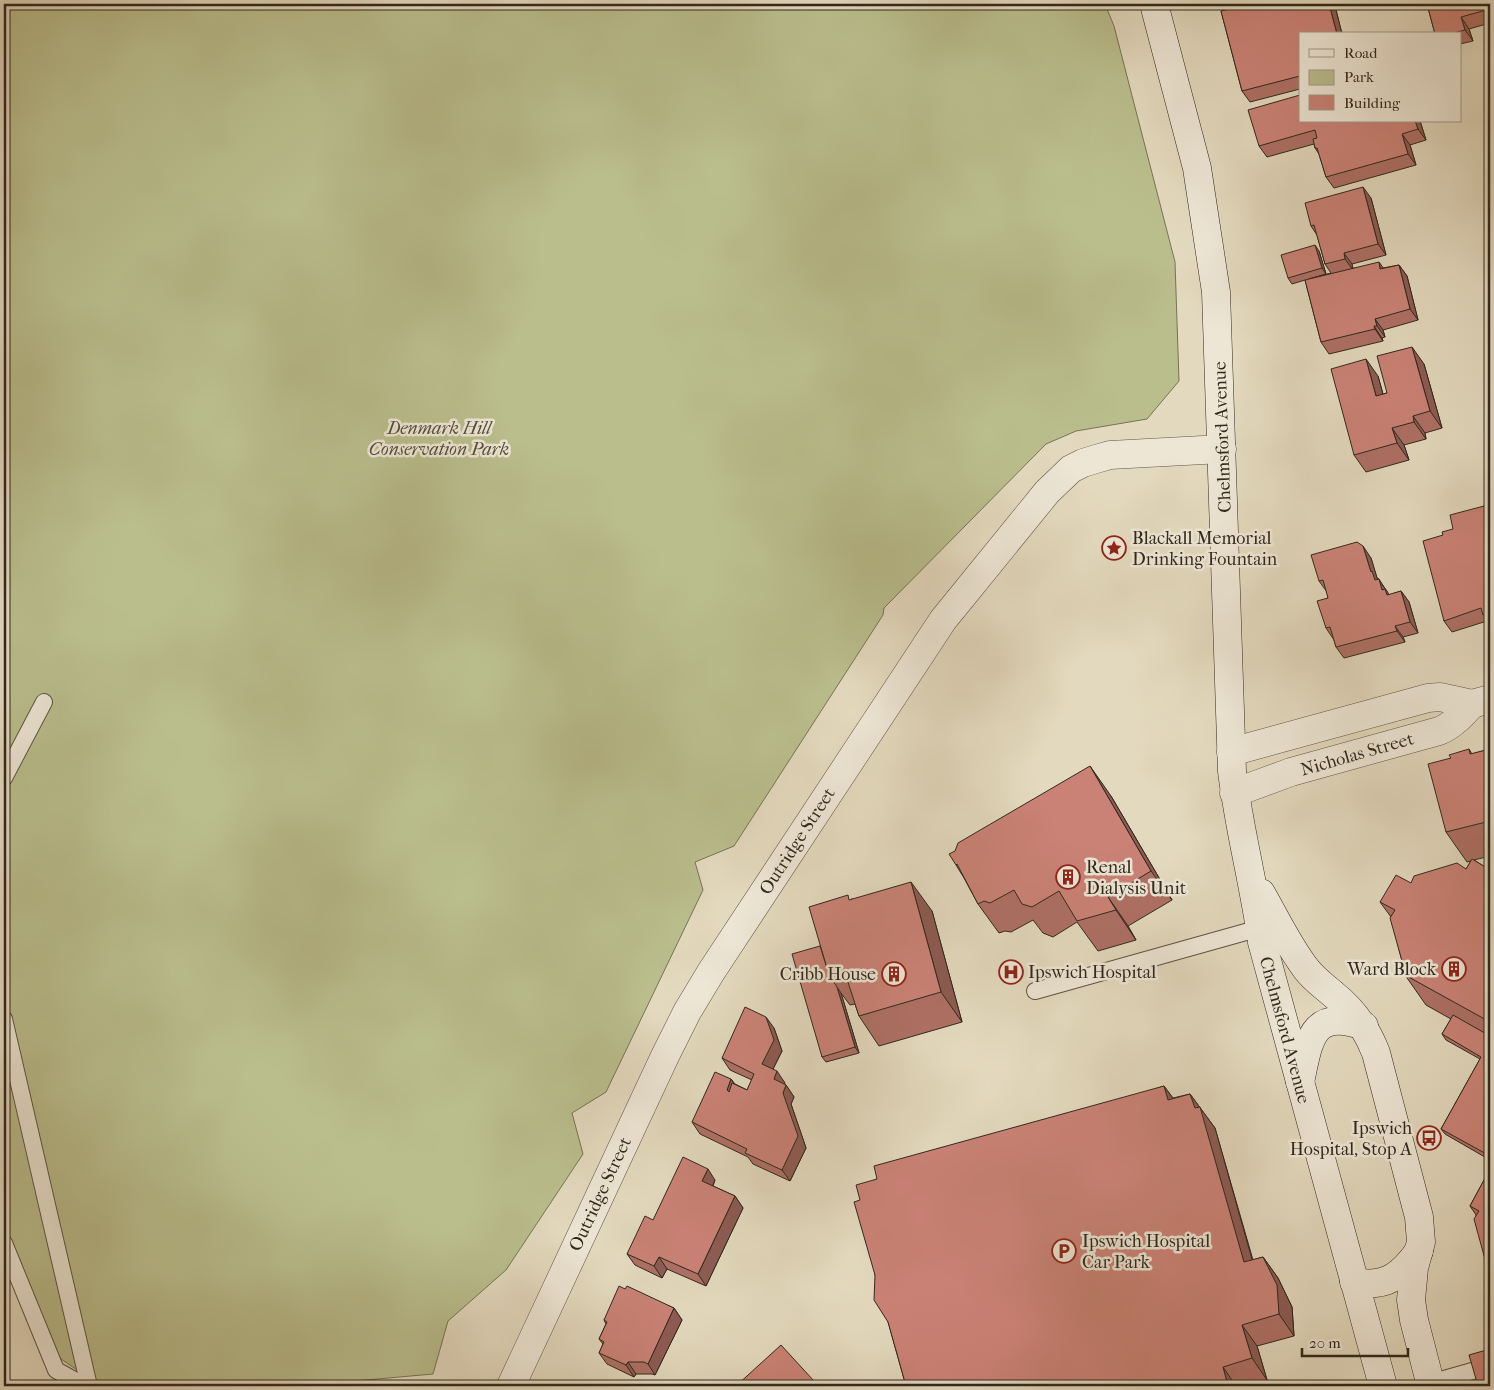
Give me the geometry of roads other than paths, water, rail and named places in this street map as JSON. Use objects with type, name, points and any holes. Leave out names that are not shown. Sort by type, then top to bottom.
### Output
[{"type":"street","name":"Chelmsford Avenue","points":[[1154,4],[1198,168],[1216,292],[1231,752],[1234,793],[1251,875],[1262,942],[1383,1386]]},
{"type":"street","name":"Outridge Street","points":[[511,1386],[686,1012],[943,620],[1047,492],[1071,469],[1083,463],[1110,455],[1222,449]]},
{"type":"street","name":"Nicholas Street","points":[[1231,752],[1428,698],[1440,697],[1481,702]]},
{"type":"street","name":"Nicholas Street","points":[[1234,793],[1291,772],[1445,729],[1481,702]]},
{"type":"street","name":"Chelmsford Avenue","points":[[1251,875],[1284,935],[1308,971],[1344,1004],[1364,1026],[1376,1053],[1418,1208],[1421,1242],[1413,1279],[1411,1300],[1427,1385]]},
{"type":"street","points":[[1300,1084],[1307,1052],[1312,1037],[1318,1028],[1329,1021],[1338,1020],[1364,1026]]},
{"type":"street","points":[[1354,1282],[1370,1285],[1387,1281],[1402,1271],[1419,1251]]},
{"type":"lane","points":[[4,778],[44,702]]},
{"type":"lane","points":[[1035,991],[1260,928]]},
{"type":"lane","points":[[4,1019],[89,1386]]},
{"type":"lane","points":[[4,1243],[56,1370],[85,1386]]},
{"type":"lane","points":[[1427,1385],[1490,1366]]},
{"type":"place","name":"Blackall Memorial Drinking Fountain","points":[[1114,548]]},
{"type":"place","name":"Renal Dialysis Unit","points":[[1068,877]]},
{"type":"place","name":"Ward Block","points":[[1454,969]]},
{"type":"place","name":"Ipswich Hospital","points":[[1011,972]]},
{"type":"place","name":"Cribb House","points":[[894,974]]},
{"type":"place","name":"Ipswich Hospital, Stop A","points":[[1429,1138]]},
{"type":"place","name":"Ipswich Hospital Car Park","points":[[1064,1251]]},
{"type":"park label","name":"Denmark Hill Conservation Park","points":[[439,438]]}]
